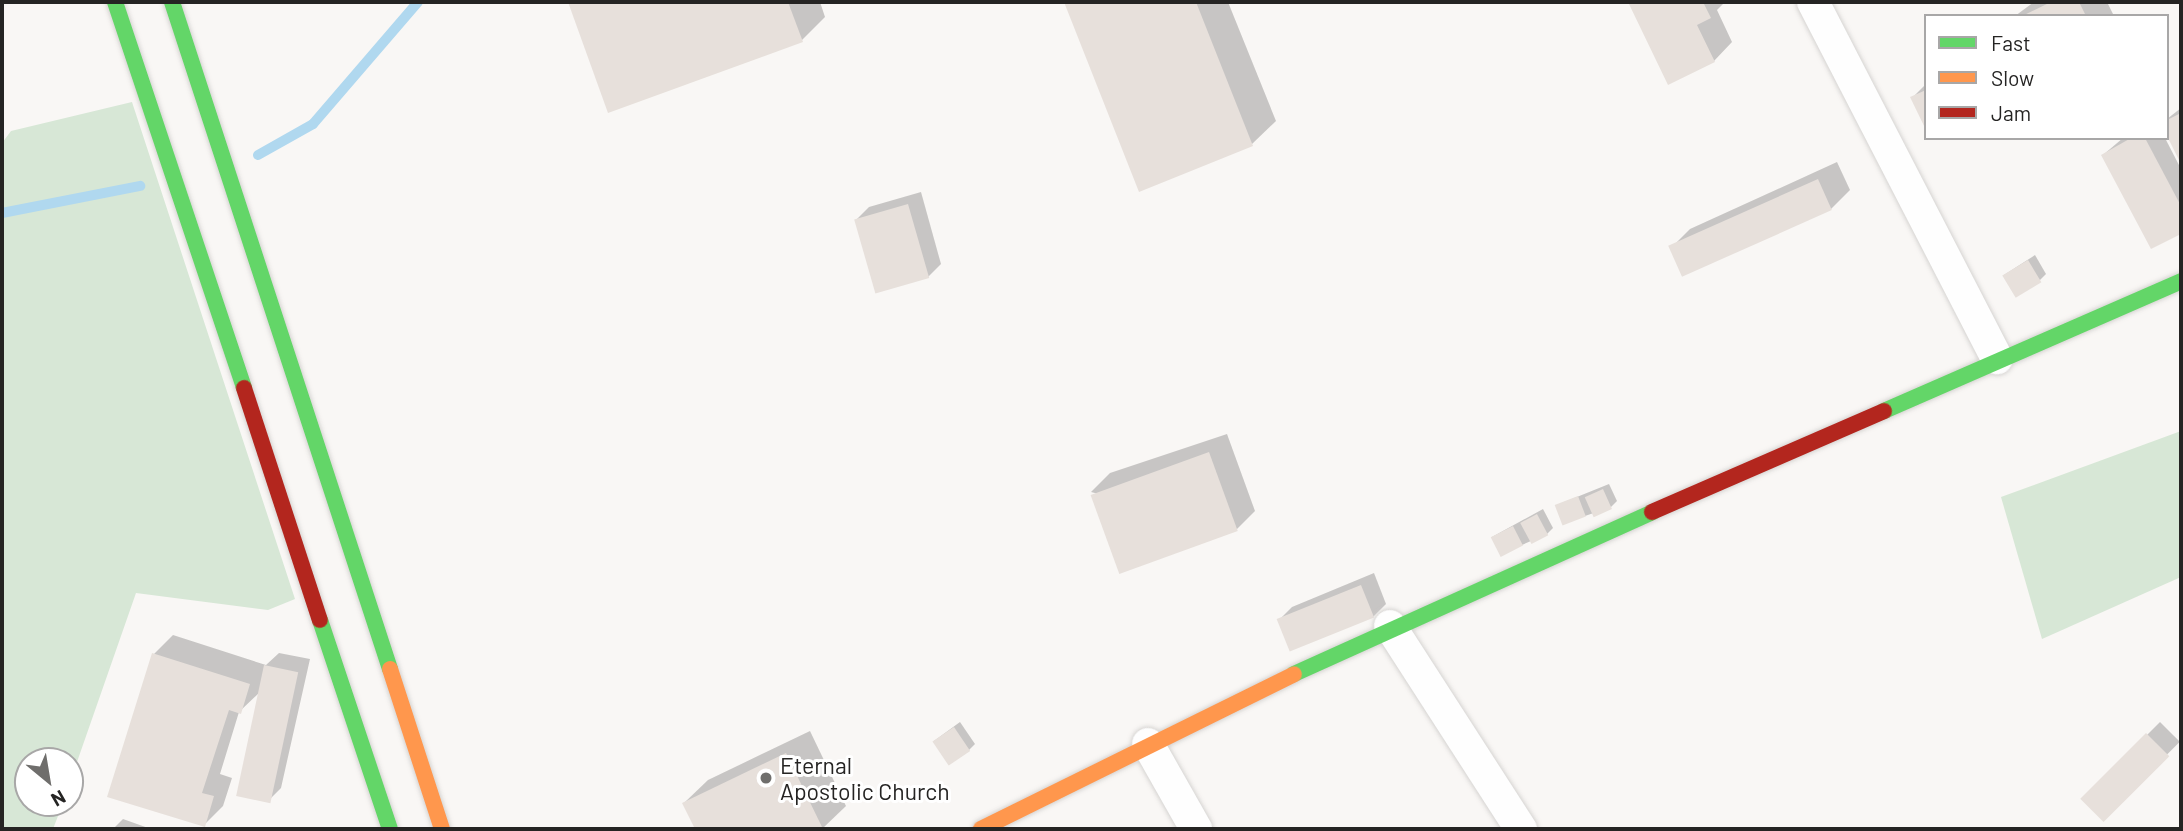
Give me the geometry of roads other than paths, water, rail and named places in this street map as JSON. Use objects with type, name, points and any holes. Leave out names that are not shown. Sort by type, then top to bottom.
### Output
[{"type":"street","points":[[114,2],[390,829]]},
{"type":"street","points":[[172,2],[242,224],[442,829]]},
{"type":"street","points":[[1813,2],[1997,358]]},
{"type":"street","points":[[981,829],[1390,626],[1997,358],[2181,281]]},
{"type":"street","points":[[1390,626],[1521,829]]},
{"type":"street","points":[[1148,744],[1196,829]]},
{"type":"waterway","points":[[258,155],[313,124],[418,2]]},
{"type":"waterway","points":[[2,213],[140,186]]},
{"type":"place","name":"Eternal Apostolic Church","points":[[766,778]]}]
